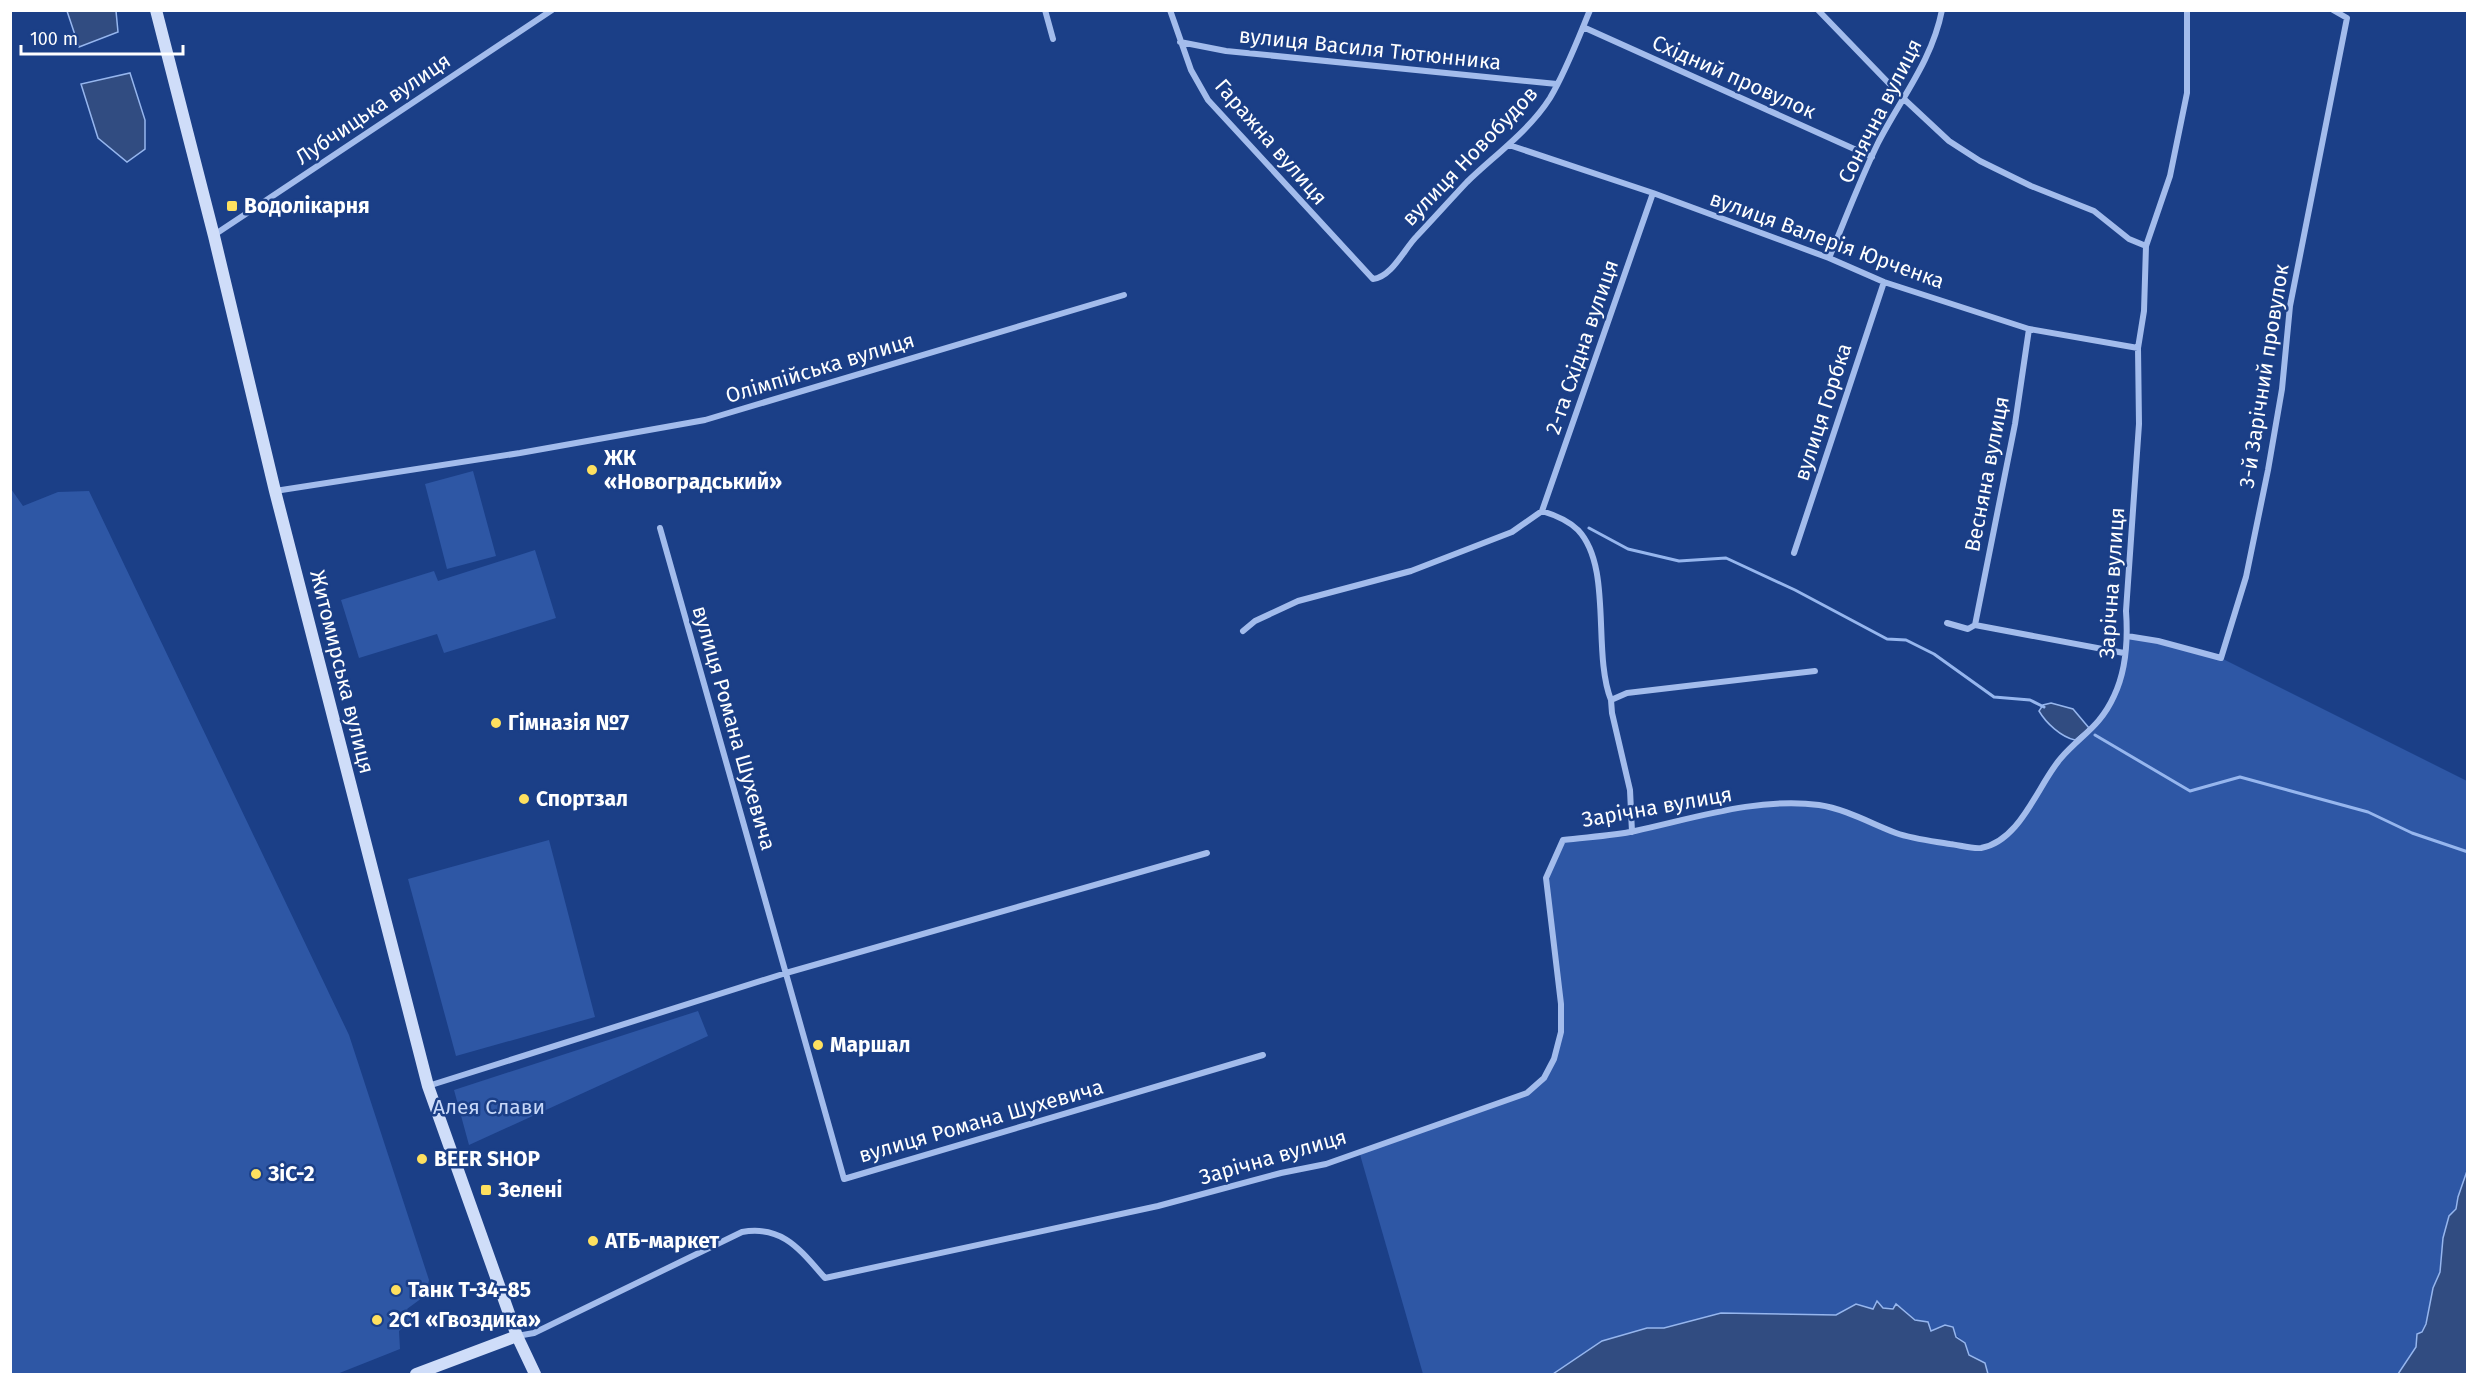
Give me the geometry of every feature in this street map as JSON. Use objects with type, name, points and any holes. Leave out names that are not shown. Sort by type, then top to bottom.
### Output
[{"type":"main road","name":"Житомирська вулиця","points":[[156,10],[214,236],[275,491],[428,1086],[517,1336],[534,1374]]},
{"type":"main road","points":[[416,1374],[517,1336]]},
{"type":"street","name":"Лубчицька вулиця","points":[[214,236],[552,10]]},
{"type":"street","points":[[1045,10],[1053,39]]},
{"type":"street","name":"Гаражна вулиця","points":[[1170,10],[1191,70],[1208,100],[1373,279]]},
{"type":"street","name":"вулиця Новобудов","points":[[1373,279],[1381,278],[1389,270],[1412,241],[1468,182],[1509,145],[1537,115],[1557,84],[1590,10]]},
{"type":"street","points":[[1818,10],[1904,99],[1949,141],[1980,161],[2031,186],[2094,211],[2129,239],[2146,246]]},
{"type":"street","name":"Сонячна вулиця","points":[[1829,258],[1872,158],[1923,68],[1938,34],[1942,10]]},
{"type":"street","name":"Зарічна вулиця","points":[[517,1336],[534,1333],[742,1232],[767,1230],[778,1235],[803,1254],[825,1278],[1158,1206],[1281,1173],[1326,1164],[1527,1092],[1544,1078],[1554,1059],[1561,1032],[1561,1004],[1546,878],[1563,840],[1632,832],[1712,813],[1782,804],[1821,806],[1899,834],[1981,848],[2000,839],[2021,820],[2061,758],[2090,732],[2106,711],[2118,686],[2127,636],[2126,611],[2139,424],[2138,348],[2144,310],[2146,246],[2170,176],[2187,93],[2187,10]]},
{"type":"street","name":"3-й Зарічний провулок","points":[[2127,636],[2158,641],[2221,658],[2246,577],[2268,470],[2282,389],[2290,306],[2347,18],[2333,10]]},
{"type":"street","name":"Східний провулок","points":[[1583,27],[1872,158]]},
{"type":"street","name":"вулиця Василя Тютюнника","points":[[1180,42],[1226,51],[1557,84]]},
{"type":"street","name":"вулиця Валерія Юрченка","points":[[1509,145],[1653,193],[1829,258],[1884,282],[2029,329],[2138,348]]},
{"type":"street","name":"2-га Східна вулиця","points":[[1542,511],[1653,193]]},
{"type":"street","name":"вулиця Горбка","points":[[1794,553],[1884,282]]},
{"type":"street","name":"Олімпійська вулиця","points":[[275,491],[520,453],[705,420],[1124,294]]},
{"type":"street","name":"Весняна вулиця","points":[[1975,625],[2015,424],[2029,329]]},
{"type":"street","points":[[1243,631],[1255,621],[1298,601],[1411,571],[1512,532],[1542,511],[1560,517],[1578,531],[1589,549],[1598,574],[1602,664],[1630,790],[1632,832]]},
{"type":"street","name":"вулиця Романа Шухевича","points":[[660,528],[844,1179],[1263,1055]]},
{"type":"street","points":[[1947,623],[1968,629],[1975,625],[2124,653]]},
{"type":"street","points":[[1611,700],[1627,693],[1815,671]]},
{"type":"street","points":[[428,1086],[786,973],[1207,853]]},
{"type":"green space","points":[[473,471],[496,556],[447,569],[425,484]]},
{"type":"green space","points":[[11,489],[23,506],[58,492],[89,491],[349,1035],[429,1280],[426,1295],[407,1309],[413,1318],[399,1331],[400,1349],[337,1374],[11,1374]]},
{"type":"green space","points":[[535,550],[556,618],[444,653],[437,634],[359,658],[341,600],[434,571],[438,581]]},
{"type":"green space","points":[[2127,636],[2221,658],[2467,781],[2467,1171],[2456,1209],[2449,1216],[2443,1238],[2440,1272],[2433,1288],[2426,1324],[2422,1332],[2417,1334],[2416,1347],[2398,1374],[1988,1374],[1985,1363],[1970,1355],[1965,1343],[1945,1325],[1930,1332],[1901,1307],[1868,1309],[1856,1304],[1836,1315],[1721,1313],[1664,1328],[1647,1328],[1602,1341],[1553,1374],[1423,1374],[1359,1151],[1527,1093],[1544,1078],[1561,1032],[1561,1004],[1546,878],[1563,840],[1632,832],[1712,813],[1782,804],[1821,805],[1899,834],[1981,848],[2000,839],[2021,820],[2061,758],[2090,732],[2115,695]]},
{"type":"green space","points":[[549,840],[595,1017],[456,1056],[408,879]]},
{"type":"green space","name":"Алея Слави","points":[[698,1011],[708,1036],[469,1145],[454,1090]]},
{"type":"shaded area","points":[[67,11],[116,11],[118,32],[79,47]]},
{"type":"shaded area","points":[[130,73],[145,120],[145,149],[127,162],[98,138],[81,84]]},
{"type":"shaded area","points":[[2051,703],[2073,709],[2089,728],[2075,740],[2059,733],[2039,711],[2043,705]]},
{"type":"shaded area","points":[[2467,1171],[2467,1374],[2398,1374],[2416,1347],[2417,1334],[2422,1332],[2426,1324],[2433,1288],[2440,1272],[2443,1238],[2449,1216],[2456,1209]]},
{"type":"shaded area","points":[[1877,1301],[1883,1308],[1893,1309],[1896,1304],[1915,1320],[1928,1322],[1931,1331],[1945,1325],[1953,1327],[1956,1337],[1965,1343],[1969,1355],[1985,1363],[1988,1374],[1553,1374],[1602,1341],[1647,1328],[1664,1328],[1721,1313],[1836,1315],[1856,1304],[1873,1309]]},
{"type":"waterway","points":[[1589,528],[1628,549],[1679,561],[1726,558],[1795,590],[1887,639],[1906,640],[1934,654],[1994,697],[2030,700],[2044,707]]},
{"type":"waterway","points":[[2095,735],[2190,791],[2240,777],[2368,812],[2412,833],[2468,852]]},
{"type":"place","name":"Водолікарня","points":[[232,206]]},
{"type":"place","name":"ЖК «Новоградський»","points":[[592,470]]},
{"type":"place","name":"Гімназія №7","points":[[496,723]]},
{"type":"place","name":"Спортзал","points":[[524,799]]},
{"type":"place","name":"Маршал","points":[[818,1045]]},
{"type":"place","name":"BEER SHOP","points":[[422,1159]]},
{"type":"place","name":"ЗіС-2","points":[[256,1174]]},
{"type":"place","name":"Зелені","points":[[486,1190]]},
{"type":"place","name":"АТБ-маркет","points":[[593,1241]]},
{"type":"place","name":"Танк Т-34-85","points":[[396,1290]]},
{"type":"place","name":"2С1 «Гвоздика»","points":[[377,1320]]}]
